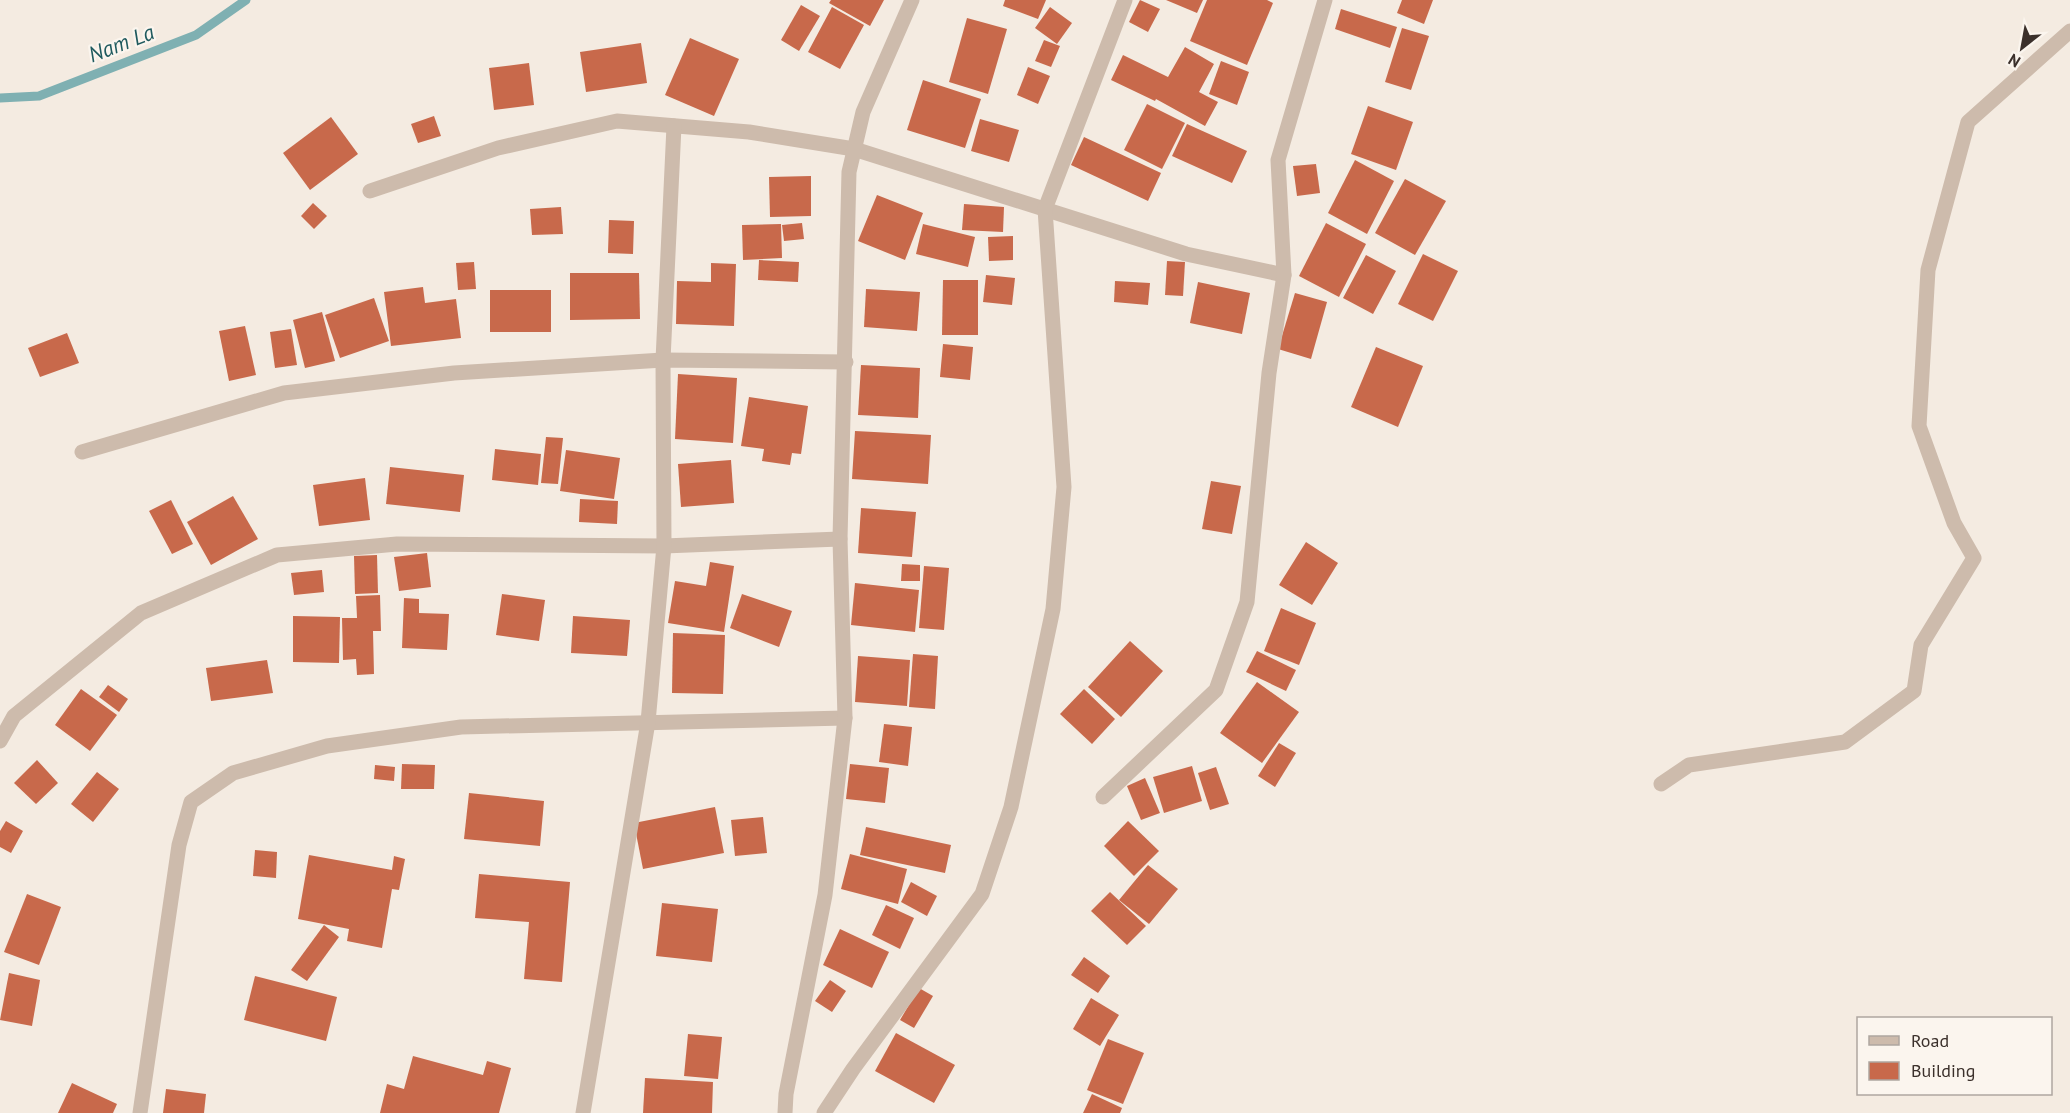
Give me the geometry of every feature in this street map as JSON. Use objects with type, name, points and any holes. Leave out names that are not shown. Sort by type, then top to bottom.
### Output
[{"type":"street","points":[[785,1113],[786,1094],[825,895],[845,718],[840,539],[849,172],[863,112],[912,0]]},
{"type":"street","points":[[824,1113],[982,894],[1011,807],[1053,609],[1064,487],[1045,209],[1125,0]]},
{"type":"street","points":[[1103,796],[1216,690],[1247,602],[1269,373],[1284,275],[1278,160],[1325,0]]},
{"type":"street","points":[[1661,784],[1689,765],[1845,742],[1914,691],[1922,645],[1974,558],[1954,523],[1919,426],[1928,270],[1968,122],[2070,31]]},
{"type":"street","points":[[370,190],[498,148],[617,121],[749,132],[854,149],[1186,254],[1284,275]]},
{"type":"street","points":[[583,1113],[648,722],[664,546],[663,360],[674,126]]},
{"type":"street","points":[[82,452],[284,393],[454,373],[663,360],[846,362]]},
{"type":"street","points":[[0,741],[14,716],[141,613],[277,555],[397,544],[664,546],[840,539]]},
{"type":"street","points":[[140,1113],[179,845],[191,802],[233,773],[327,746],[461,728],[845,718]]},
{"type":"building","points":[[831,0],[884,0],[870,26],[829,3]]},
{"type":"building","points":[[1005,0],[1046,0],[1038,19],[1003,6]]},
{"type":"building","points":[[1140,0],[1160,9],[1148,32],[1129,22]]},
{"type":"building","points":[[1166,0],[1203,0],[1197,13]]},
{"type":"building","points":[[1207,0],[1267,0],[1273,3],[1247,65],[1190,41]]},
{"type":"building","points":[[1402,0],[1433,0],[1424,24],[1397,13]]},
{"type":"building","points":[[801,5],[820,16],[799,51],[781,40]]},
{"type":"building","points":[[832,7],[864,25],[840,69],[808,52]]},
{"type":"building","points":[[1050,7],[1072,23],[1057,44],[1035,28]]},
{"type":"building","points":[[1341,9],[1397,27],[1390,48],[1335,29]]},
{"type":"building","points":[[967,18],[1007,29],[988,94],[949,82]]},
{"type":"building","points":[[1402,28],[1429,36],[1411,90],[1385,82]]},
{"type":"building","points":[[690,38],[739,59],[714,116],[665,95]]},
{"type":"building","points":[[1044,40],[1060,46],[1051,67],[1035,61]]},
{"type":"building","points":[[641,43],[647,83],[586,92],[580,52]]},
{"type":"building","points":[[1185,47],[1214,64],[1199,92],[1218,102],[1205,126],[1156,99],[1155,101],[1111,80],[1123,55],[1168,77]]},
{"type":"building","points":[[1221,61],[1249,72],[1237,105],[1209,94]]},
{"type":"building","points":[[529,63],[534,105],[494,110],[489,68]]},
{"type":"building","points":[[1028,67],[1050,76],[1038,104],[1017,95]]},
{"type":"building","points":[[923,80],[981,99],[965,148],[907,130]]},
{"type":"building","points":[[1147,104],[1185,123],[1162,169],[1124,150]]},
{"type":"building","points":[[1368,106],[1413,122],[1396,170],[1351,154]]},
{"type":"building","points":[[434,116],[441,136],[418,143],[411,124]]},
{"type":"building","points":[[331,117],[358,154],[310,190],[283,153]]},
{"type":"building","points":[[980,119],[1019,130],[1009,162],[971,151]]},
{"type":"building","points":[[1187,124],[1247,151],[1232,183],[1172,156]]},
{"type":"building","points":[[1084,137],[1161,173],[1148,201],[1071,165]]},
{"type":"building","points":[[1355,160],[1394,181],[1367,234],[1328,213]]},
{"type":"building","points":[[1316,164],[1320,193],[1297,196],[1293,166]]},
{"type":"building","points":[[811,176],[811,216],[770,217],[769,177]]},
{"type":"building","points":[[1405,179],[1446,201],[1415,255],[1375,233]]},
{"type":"building","points":[[877,195],[923,213],[905,260],[858,241]]},
{"type":"building","points":[[313,203],[327,216],[314,229],[301,216]]},
{"type":"building","points":[[964,204],[1004,207],[1003,232],[962,230]]},
{"type":"building","points":[[561,207],[563,234],[532,235],[530,209]]},
{"type":"building","points":[[609,220],[634,221],[633,254],[608,253]]},
{"type":"building","points":[[802,223],[804,239],[784,241],[782,225]]},
{"type":"building","points":[[1326,223],[1366,244],[1339,297],[1299,276]]},
{"type":"building","points":[[781,224],[782,258],[743,260],[742,225]]},
{"type":"building","points":[[923,224],[975,237],[968,267],[916,254]]},
{"type":"building","points":[[1013,236],[1013,260],[989,261],[988,237]]},
{"type":"building","points":[[1423,254],[1458,271],[1433,321],[1398,304]]},
{"type":"building","points":[[1366,255],[1396,271],[1373,314],[1343,298]]},
{"type":"building","points":[[759,260],[799,262],[798,282],[758,280]]},
{"type":"building","points":[[1167,261],[1185,262],[1183,296],[1165,295]]},
{"type":"building","points":[[474,262],[476,289],[458,290],[456,263]]},
{"type":"building","points":[[711,263],[736,264],[734,326],[676,324],[677,281],[711,282]]},
{"type":"building","points":[[570,273],[639,273],[640,319],[570,320]]},
{"type":"building","points":[[986,275],[1015,278],[1012,305],[983,302]]},
{"type":"building","points":[[943,280],[978,280],[978,335],[942,335]]},
{"type":"building","points":[[1115,281],[1150,283],[1148,305],[1114,302]]},
{"type":"building","points":[[1198,282],[1250,293],[1242,334],[1190,323]]},
{"type":"building","points":[[423,287],[425,303],[456,299],[461,338],[391,346],[384,292]]},
{"type":"building","points":[[866,289],[920,292],[917,331],[864,327]]},
{"type":"building","points":[[490,290],[551,290],[551,332],[490,332]]},
{"type":"building","points":[[1295,293],[1327,302],[1311,359],[1278,349]]},
{"type":"building","points":[[374,298],[389,341],[340,358],[325,315]]},
{"type":"building","points":[[322,312],[335,361],[305,368],[293,320]]},
{"type":"building","points":[[245,326],[256,375],[229,381],[219,331]]},
{"type":"building","points":[[291,329],[297,365],[275,368],[270,332]]},
{"type":"building","points":[[67,333],[79,363],[40,377],[28,348]]},
{"type":"building","points":[[943,344],[973,347],[970,380],[940,377]]},
{"type":"building","points":[[1376,347],[1423,366],[1398,427],[1351,407]]},
{"type":"building","points":[[861,365],[920,368],[918,418],[858,415]]},
{"type":"building","points":[[678,374],[737,378],[733,443],[675,439]]},
{"type":"building","points":[[749,397],[808,406],[801,454],[792,453],[790,465],[762,461],[764,449],[741,446]]},
{"type":"building","points":[[855,431],[931,435],[928,484],[852,479]]},
{"type":"building","points":[[546,437],[563,438],[558,484],[541,483]]},
{"type":"building","points":[[495,449],[541,454],[538,485],[492,480]]},
{"type":"building","points":[[566,450],[620,458],[614,499],[560,491]]},
{"type":"building","points":[[731,460],[734,503],[681,507],[678,464]]},
{"type":"building","points":[[390,467],[464,475],[460,512],[386,504]]},
{"type":"building","points":[[365,478],[370,520],[319,526],[313,485]]},
{"type":"building","points":[[1211,481],[1241,486],[1232,534],[1202,529]]},
{"type":"building","points":[[233,496],[258,539],[211,565],[187,522]]},
{"type":"building","points":[[580,499],[618,501],[617,524],[579,522]]},
{"type":"building","points":[[171,500],[193,544],[172,554],[149,511]]},
{"type":"building","points":[[861,508],[916,512],[912,557],[858,553]]},
{"type":"building","points":[[1306,542],[1338,563],[1312,605],[1279,585]]},
{"type":"building","points":[[427,553],[431,587],[399,591],[394,557]]},
{"type":"building","points":[[377,555],[378,593],[355,594],[354,556]]},
{"type":"building","points":[[710,562],[734,566],[724,632],[668,623],[675,581],[706,586]]},
{"type":"building","points":[[902,564],[920,565],[920,581],[901,581]]},
{"type":"building","points":[[924,566],[949,568],[944,630],[919,628]]},
{"type":"building","points":[[322,570],[324,592],[294,595],[291,573]]},
{"type":"building","points":[[855,583],[919,590],[915,632],[851,625]]},
{"type":"building","points":[[502,594],[545,600],[539,641],[496,635]]},
{"type":"building","points":[[742,594],[792,611],[779,647],[730,628]]},
{"type":"building","points":[[380,595],[381,631],[373,631],[374,674],[357,675],[356,659],[343,660],[342,618],[357,618],[356,596]]},
{"type":"building","points":[[404,598],[419,599],[419,613],[449,614],[447,650],[402,648]]},
{"type":"building","points":[[1281,608],[1316,623],[1299,665],[1264,651]]},
{"type":"building","points":[[293,616],[340,617],[339,663],[293,662]]},
{"type":"building","points":[[573,616],[630,620],[627,656],[571,653]]},
{"type":"building","points":[[673,633],[725,635],[723,694],[672,693]]},
{"type":"building","points":[[1130,641],[1163,671],[1121,717],[1088,687]]},
{"type":"building","points":[[1257,651],[1296,670],[1286,691],[1246,672]]},
{"type":"building","points":[[913,654],[938,656],[935,709],[909,707]]},
{"type":"building","points":[[858,656],[910,660],[907,706],[855,702]]},
{"type":"building","points":[[267,660],[273,693],[211,701],[206,668]]},
{"type":"building","points":[[1257,682],[1299,712],[1262,763],[1220,733]]},
{"type":"building","points":[[108,685],[128,699],[119,712],[99,697]]},
{"type":"building","points":[[81,689],[117,715],[90,751],[55,725]]},
{"type":"building","points":[[1084,689],[1115,719],[1092,744],[1060,714]]},
{"type":"building","points":[[884,724],[912,727],[908,766],[879,762]]},
{"type":"building","points":[[1279,743],[1296,753],[1275,787],[1258,776]]},
{"type":"building","points":[[37,760],[58,783],[36,804],[14,783]]},
{"type":"building","points":[[402,764],[435,765],[434,789],[401,789]]},
{"type":"building","points":[[850,764],[889,768],[885,803],[846,799]]},
{"type":"building","points":[[375,765],[395,767],[394,781],[374,779]]},
{"type":"building","points":[[1192,766],[1202,801],[1164,813],[1153,777]]},
{"type":"building","points":[[1216,767],[1229,804],[1210,810],[1198,773]]},
{"type":"building","points":[[97,772],[119,789],[93,822],[71,804]]},
{"type":"building","points":[[1145,778],[1160,813],[1141,820],[1127,786]]},
{"type":"building","points":[[469,793],[544,801],[540,846],[464,839]]},
{"type":"building","points":[[715,807],[724,853],[643,869],[634,823]]},
{"type":"building","points":[[763,817],[767,853],[735,856],[731,820]]},
{"type":"building","points":[[6,821],[23,831],[11,853],[0,847],[0,831]]},
{"type":"building","points":[[1128,821],[1159,851],[1134,876],[1104,846]]},
{"type":"building","points":[[866,827],[951,845],[945,873],[860,855]]},
{"type":"building","points":[[255,850],[277,852],[276,878],[253,876]]},
{"type":"building","points":[[850,854],[907,869],[898,904],[841,889]]},
{"type":"building","points":[[309,855],[392,870],[394,856],[405,859],[399,890],[392,889],[382,948],[347,941],[349,929],[298,919]]},
{"type":"building","points":[[1148,865],[1178,889],[1149,924],[1119,900]]},
{"type":"building","points":[[479,874],[570,882],[562,982],[524,979],[529,922],[475,918]]},
{"type":"building","points":[[911,882],[937,896],[927,916],[901,902]]},
{"type":"building","points":[[1110,892],[1146,926],[1127,945],[1091,911]]},
{"type":"building","points":[[27,894],[61,907],[39,965],[4,952]]},
{"type":"building","points":[[662,903],[718,909],[712,962],[656,956]]},
{"type":"building","points":[[886,905],[914,918],[900,949],[872,935]]},
{"type":"building","points":[[324,925],[339,937],[307,981],[291,970]]},
{"type":"building","points":[[840,929],[889,952],[872,988],[823,965]]},
{"type":"building","points":[[1084,957],[1110,976],[1098,993],[1071,975]]},
{"type":"building","points":[[9,973],[40,980],[32,1026],[0,1020]]},
{"type":"building","points":[[255,976],[337,997],[326,1041],[244,1020]]},
{"type":"building","points":[[830,980],[846,991],[832,1012],[815,1001]]},
{"type":"building","points":[[919,988],[933,996],[914,1028],[900,1020]]},
{"type":"building","points":[[1091,998],[1119,1015],[1100,1046],[1073,1029]]},
{"type":"building","points":[[896,1033],[955,1065],[934,1103],[875,1071]]},
{"type":"building","points":[[688,1034],[722,1037],[718,1079],[684,1076]]},
{"type":"building","points":[[1108,1039],[1144,1053],[1123,1104],[1087,1090]]},
{"type":"building","points":[[413,1056],[483,1075],[487,1061],[511,1068],[499,1113],[380,1113],[387,1084],[404,1089]]},
{"type":"building","points":[[645,1078],[713,1082],[712,1113],[643,1113]]},
{"type":"building","points":[[72,1083],[117,1104],[113,1113],[58,1113]]},
{"type":"building","points":[[166,1089],[206,1094],[204,1113],[163,1113]]},
{"type":"building","points":[[1092,1094],[1122,1108],[1120,1113],[1083,1113]]},
{"type":"waterway","name":"Nam La","points":[[0,98],[39,96],[196,35],[246,0]]}]
